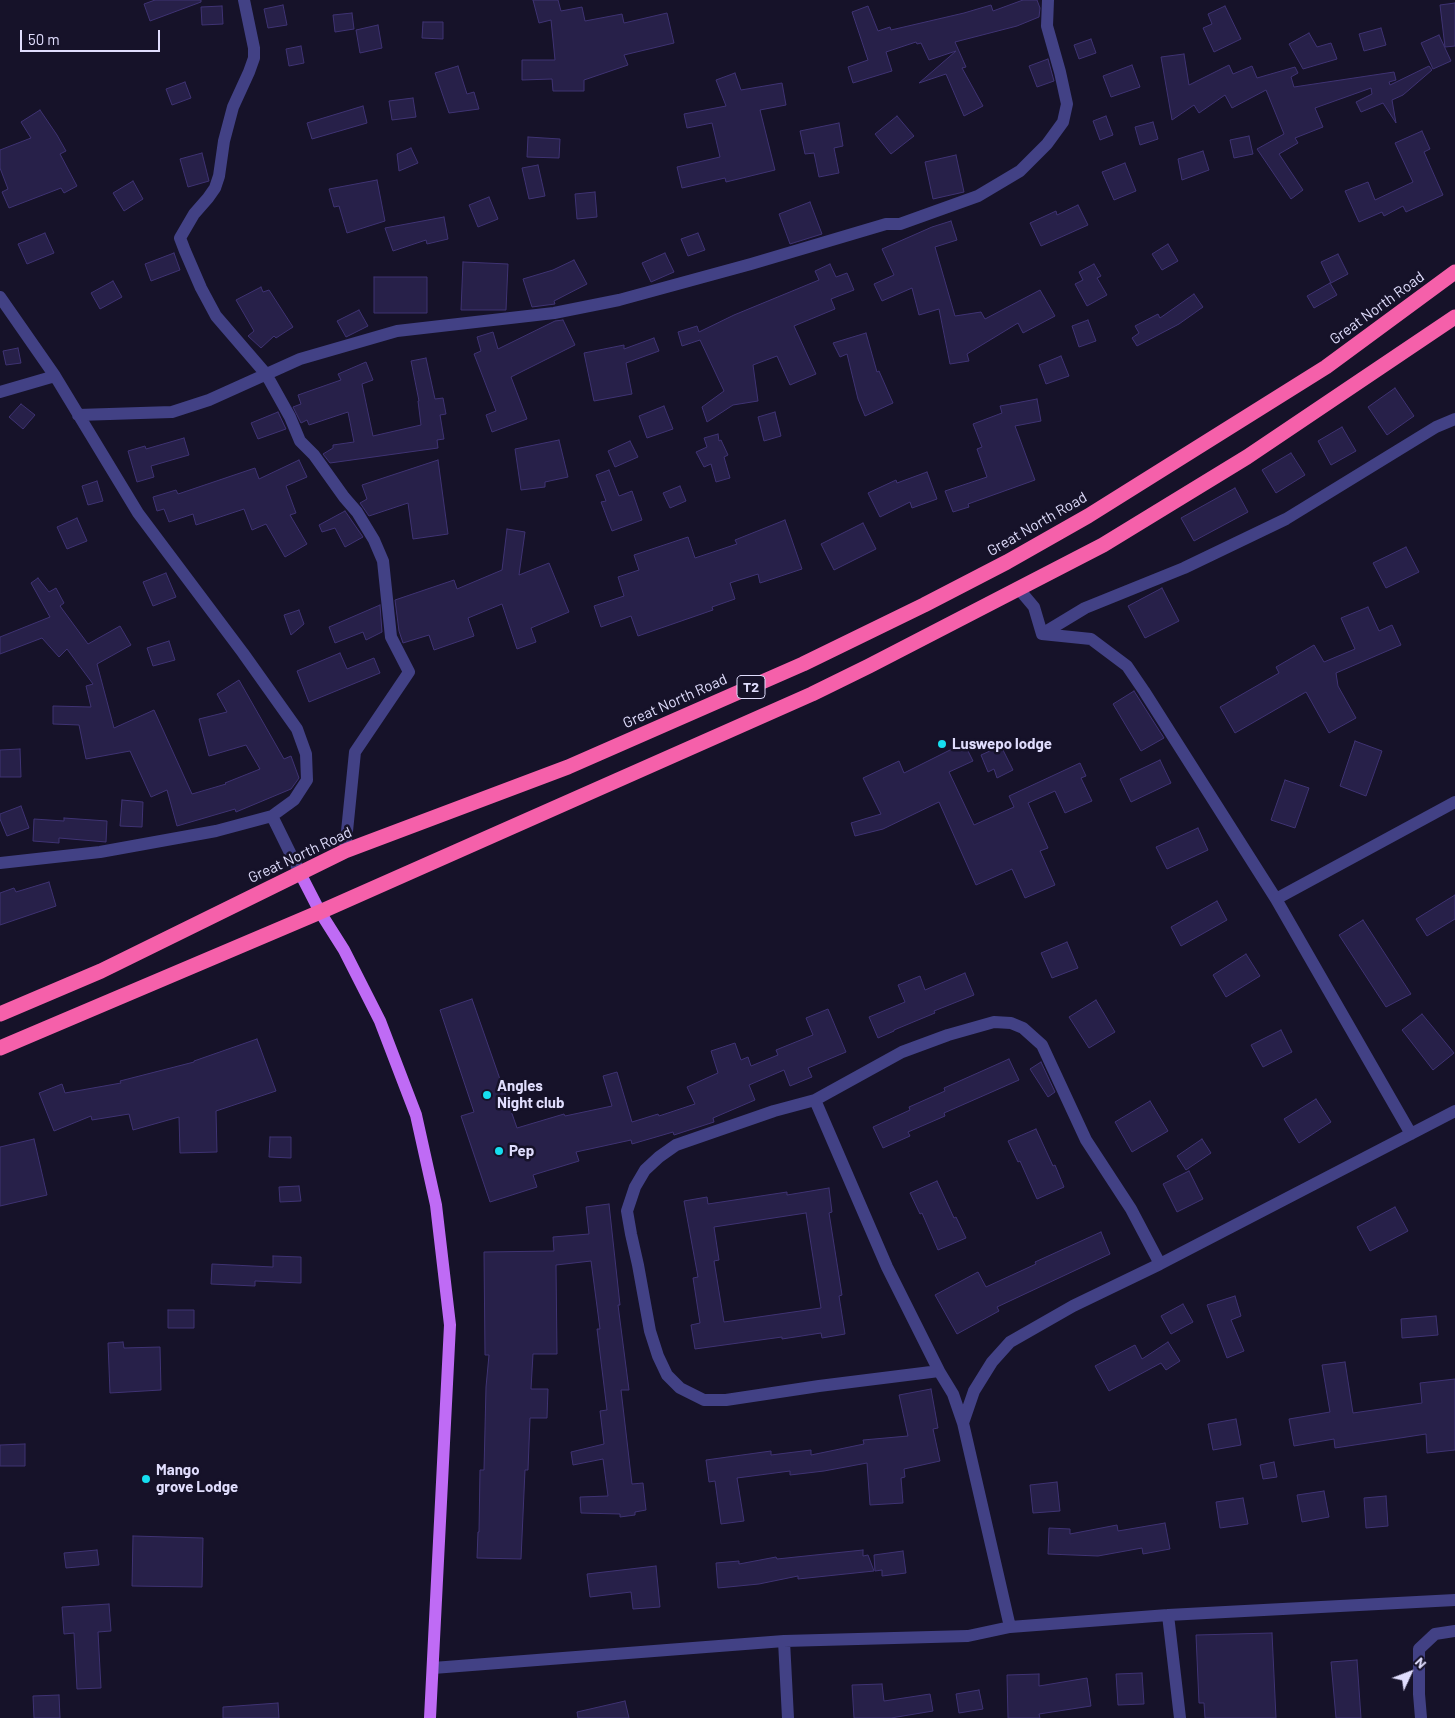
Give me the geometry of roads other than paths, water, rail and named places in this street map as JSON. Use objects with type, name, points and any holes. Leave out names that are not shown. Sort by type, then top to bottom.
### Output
[{"type":"highway","name":"Great North Road","points":[[0,1014],[101,971],[345,851],[568,767],[829,652],[966,583],[1088,516],[1326,367],[1455,272]]},
{"type":"highway","name":"T2","points":[[0,1048],[320,912],[812,694],[1103,545],[1247,457],[1455,317]]},
{"type":"main road","points":[[300,873],[320,912],[344,950],[380,1021],[416,1115],[436,1204],[450,1325],[430,1718]]},
{"type":"street","points":[[244,0],[254,48],[254,58],[233,107],[215,188],[194,214],[180,238],[201,288],[216,316],[266,374],[290,417],[300,441],[314,455],[357,512],[374,540],[383,561],[391,638],[409,672],[355,752],[345,851]]},
{"type":"street","points":[[78,415],[172,412],[209,400],[300,360],[397,331],[554,313],[619,300],[751,264],[886,224],[900,224],[978,196],[1020,171],[1047,144],[1062,122],[1067,104],[1047,26],[1048,0]]},
{"type":"street","points":[[0,298],[55,376],[138,513],[244,653],[297,729],[306,754],[307,780],[294,800],[272,816],[216,831],[100,852],[0,863]]},
{"type":"street","points":[[0,392],[55,376]]},
{"type":"street","points":[[1042,634],[1085,608],[1184,568],[1286,519],[1436,427],[1455,419]]},
{"type":"street","points":[[1018,588],[1034,607],[1042,634]]},
{"type":"street","points":[[1042,634],[1092,639],[1127,666],[1276,900],[1411,1134]]},
{"type":"street","points":[[1276,900],[1455,802]]},
{"type":"street","points":[[272,816],[300,873]]},
{"type":"street","points":[[939,1371],[726,1400],[704,1400],[680,1388],[667,1375],[658,1356],[650,1331],[627,1211],[635,1187],[645,1170],[676,1145],[774,1111],[815,1100],[902,1052],[948,1035],[994,1022],[1011,1023],[1023,1028],[1042,1045],[1086,1140],[1131,1209],[1160,1264]]},
{"type":"street","points":[[815,1100],[887,1267],[952,1394],[962,1423],[1010,1627]]},
{"type":"street","points":[[962,1423],[974,1390],[992,1362],[1010,1342],[1073,1306],[1160,1264],[1455,1111]]},
{"type":"street","points":[[433,1668],[784,1641],[968,1636],[1010,1627],[1168,1615],[1455,1600]]},
{"type":"street","points":[[1168,1615],[1180,1718]]},
{"type":"street","points":[[1421,1718],[1419,1649],[1435,1634],[1455,1631]]},
{"type":"street","points":[[784,1641],[788,1718]]},
{"type":"place","name":"Luswepo lodge","points":[[942,744]]},
{"type":"place","name":"Angles Night club","points":[[487,1095]]},
{"type":"place","name":"Pep","points":[[499,1151]]},
{"type":"place","name":"Mango grove Lodge","points":[[146,1479]]}]
